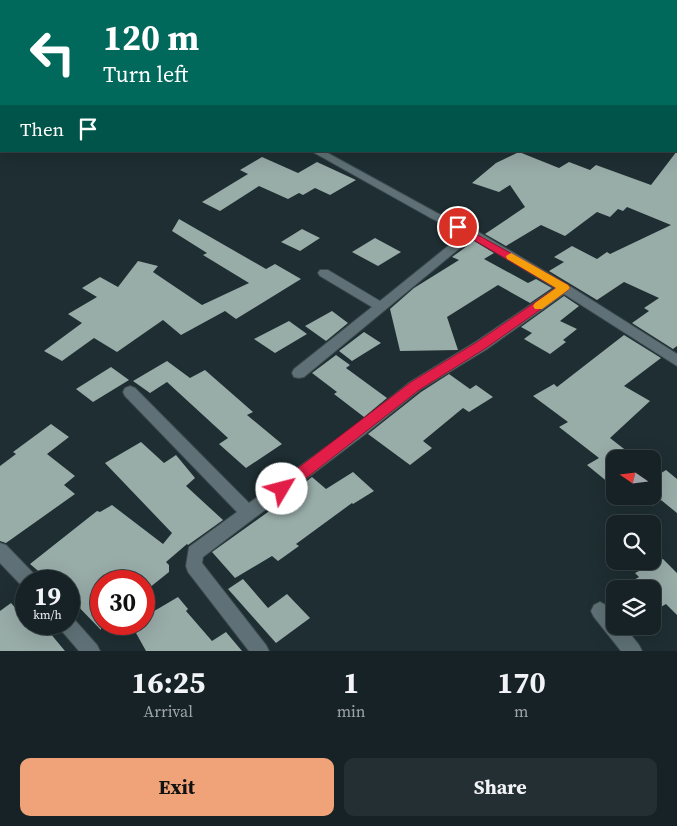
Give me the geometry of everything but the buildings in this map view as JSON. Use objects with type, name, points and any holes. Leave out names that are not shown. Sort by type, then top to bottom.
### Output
[{"type":"street","points":[[318,152],[432,215],[471,233],[564,288],[677,362]]},
{"type":"street","points":[[299,373],[471,233]]},
{"type":"street","points":[[324,273],[381,307]]},
{"type":"street","points":[[260,651],[194,566],[195,553],[359,431],[415,386],[482,345],[564,288]]},
{"type":"street","points":[[130,392],[249,514]]},
{"type":"street","points":[[0,551],[18,570]]},
{"type":"street","points":[[600,611],[633,651]]},
{"type":"street","points":[[77,635],[91,651]]},
{"type":"slow traffic","points":[[511,256],[564,288],[538,306]]},
{"type":"route","points":[[282,489],[415,386],[482,345],[564,288],[458,227]]}]
